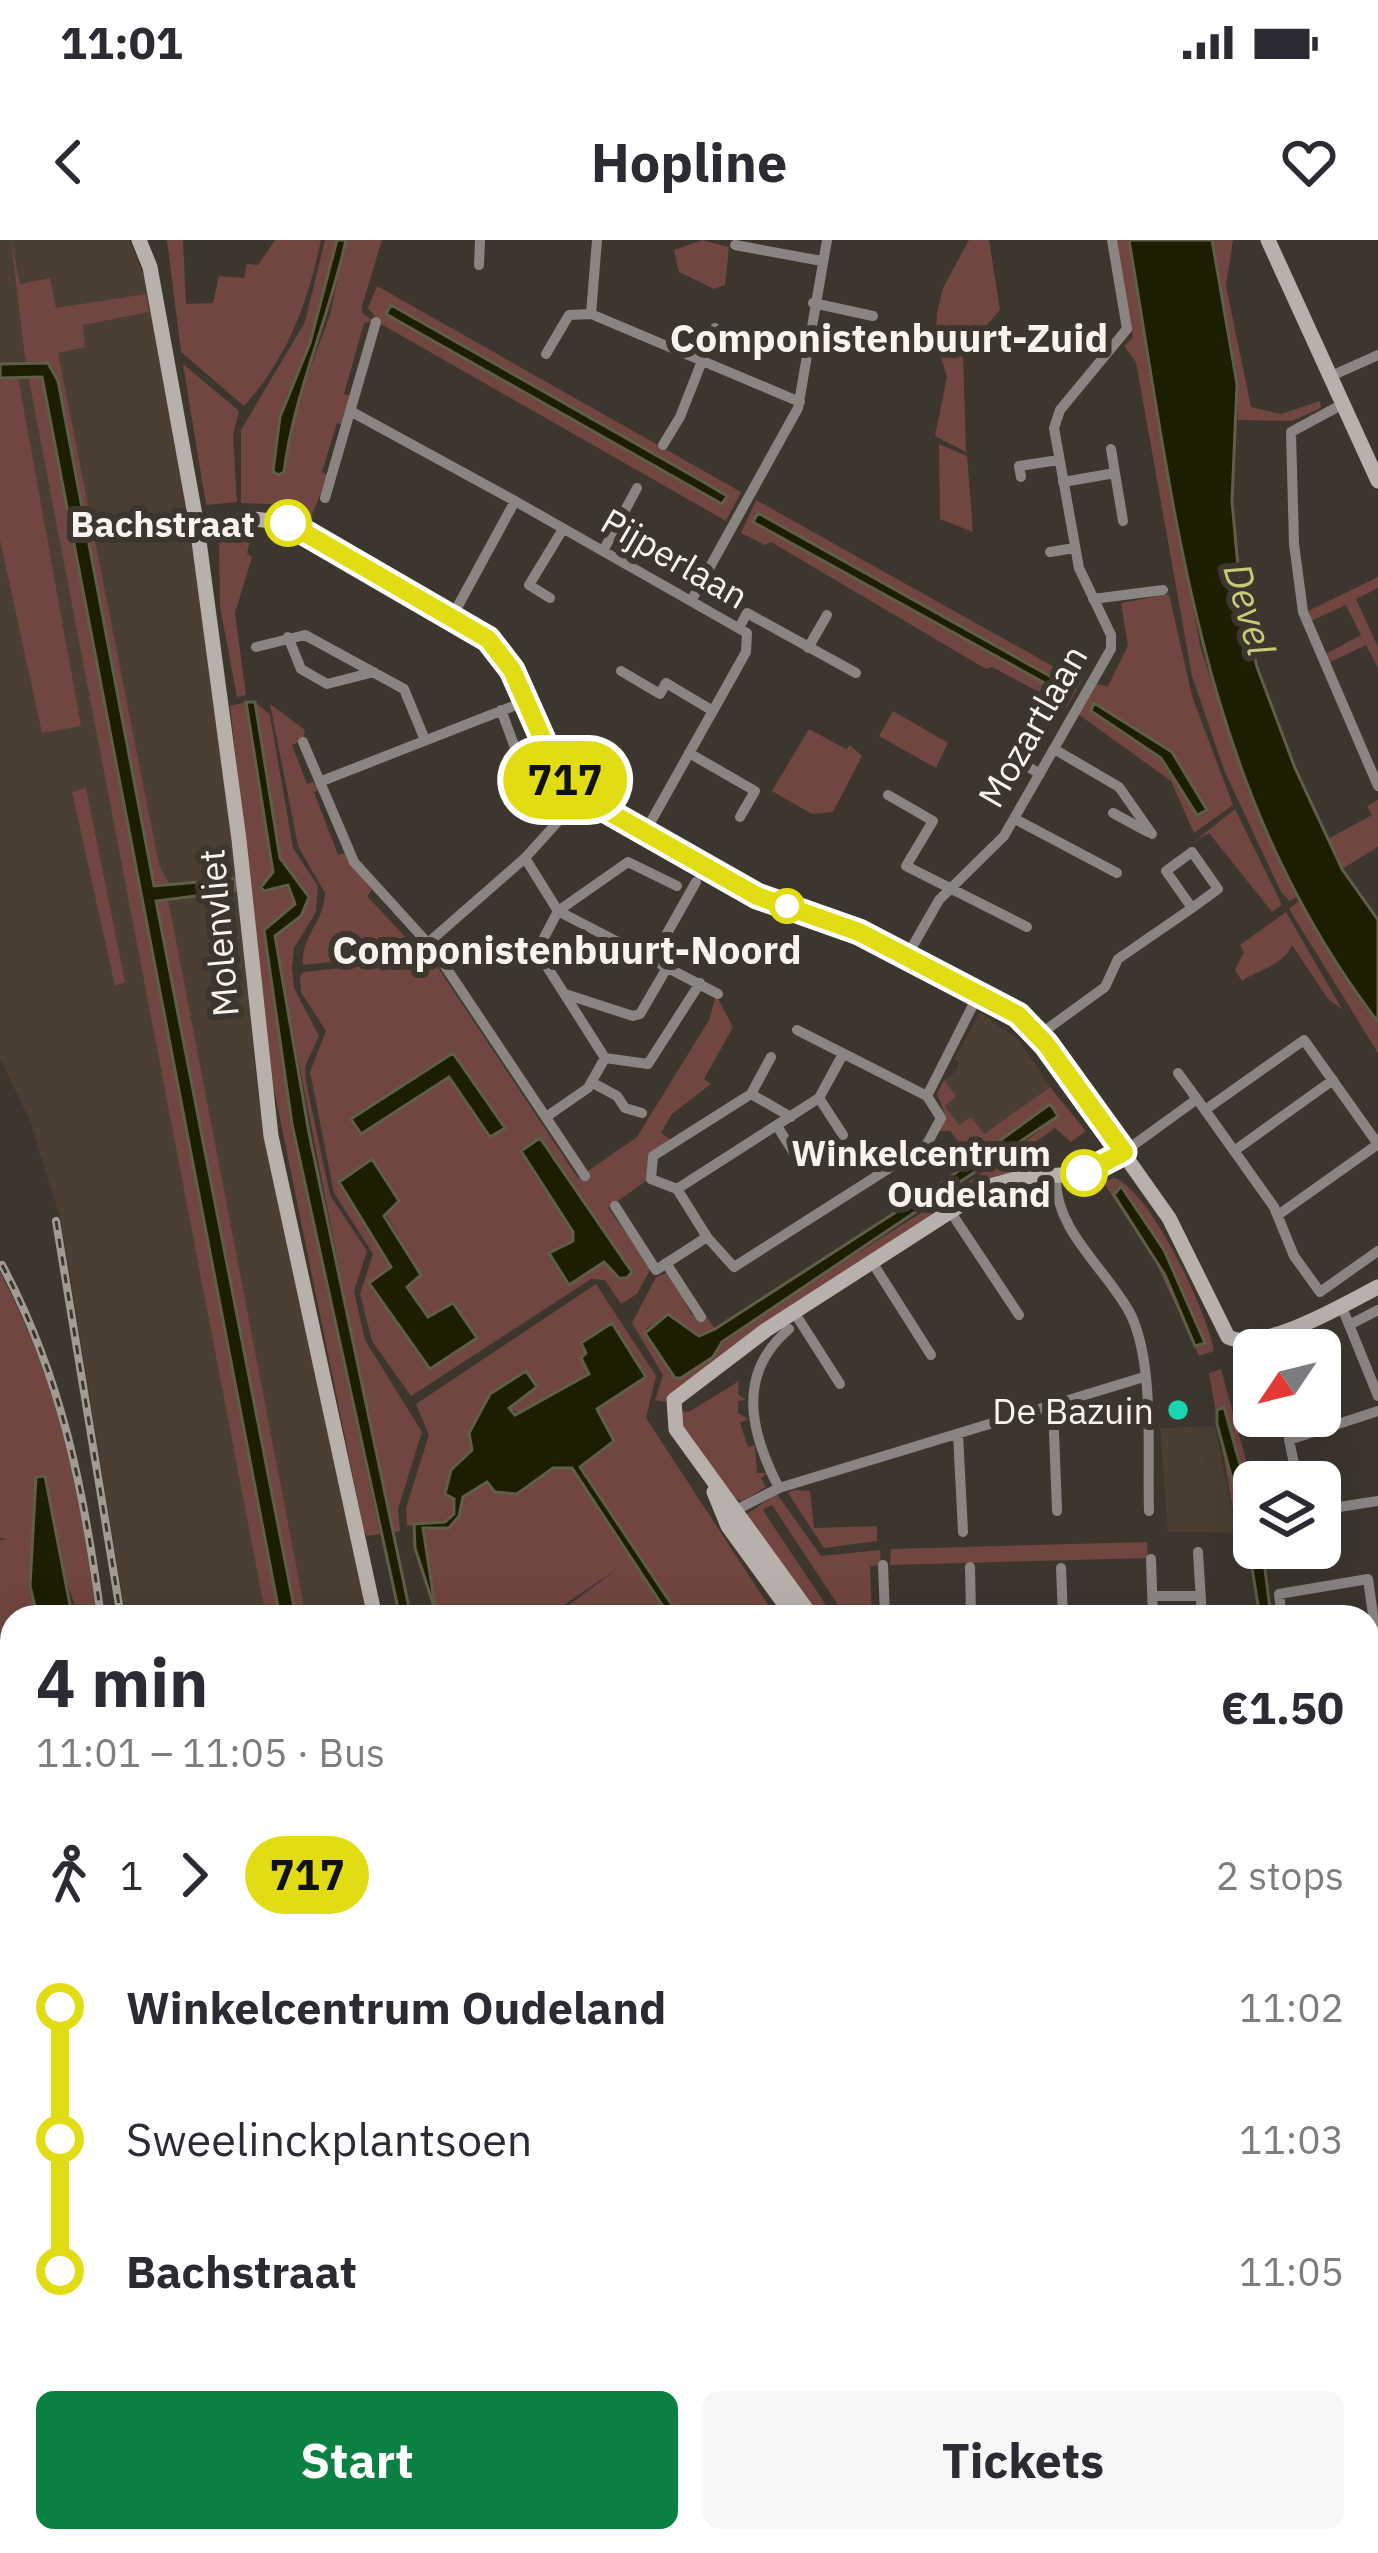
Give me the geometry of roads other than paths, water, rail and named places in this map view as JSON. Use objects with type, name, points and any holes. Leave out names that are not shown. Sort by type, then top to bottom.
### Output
[{"type":"street","name":"Molenvliet","points":[[139,240],[150,267],[196,526],[239,840],[268,1118],[372,1605]]},
{"type":"street","points":[[479,265],[480,240]]},
{"type":"street","points":[[591,314],[597,240]]},
{"type":"street","points":[[691,601],[800,402],[827,240]]},
{"type":"street","name":"Mozartlaan","points":[[907,956],[950,888],[994,850],[1015,819],[1111,649],[1112,635],[1075,548],[1054,419],[1127,329],[1112,240]]},
{"type":"street","points":[[1268,240],[1378,481]]},
{"type":"street","points":[[735,245],[778,245],[822,261]]},
{"type":"street","points":[[813,303],[873,316]]},
{"type":"street","points":[[546,354],[572,312],[591,314],[700,364],[800,402]]},
{"type":"street","points":[[325,498],[376,322]]},
{"type":"street","points":[[663,445],[680,417],[715,328]]},
{"type":"street","points":[[1330,376],[1378,355]]},
{"type":"street","points":[[1343,404],[1291,432],[1296,576],[1316,648],[1378,786]]},
{"type":"street","name":"Pijperlaan","points":[[352,412],[739,628],[751,642],[645,832]]},
{"type":"street","points":[[1111,449],[1123,520]]},
{"type":"street","points":[[1021,477],[1019,466],[1059,460]]},
{"type":"street","points":[[1063,482],[1115,473]]},
{"type":"street","points":[[603,551],[637,488]]},
{"type":"street","points":[[453,615],[515,501]]},
{"type":"street","points":[[196,526],[254,519],[288,523],[453,615],[502,653],[548,754],[582,795],[757,896],[825,917],[1018,1015],[1039,1036],[1124,1152],[1185,1245],[1228,1337],[1246,1342],[1264,1337],[1378,1287]]},
{"type":"street","name":"Pijperlaan","points":[[550,598],[529,585],[563,529]]},
{"type":"street","points":[[1050,552],[1075,548]]},
{"type":"street","points":[[1093,599],[1163,590]]},
{"type":"street","points":[[739,628],[747,613],[856,673]]},
{"type":"street","points":[[808,648],[826,615]]},
{"type":"street","points":[[256,646],[305,635],[404,688],[424,740]]},
{"type":"street","points":[[288,637],[301,669],[327,684],[374,673]]},
{"type":"street","points":[[622,671],[660,694],[666,683],[713,711]]},
{"type":"street","points":[[322,781],[526,700]]},
{"type":"street","points":[[501,710],[527,779],[562,816]]},
{"type":"street","points":[[303,742],[354,862],[428,942],[585,1176]]},
{"type":"street","points":[[1054,749],[1119,787],[1152,834],[1113,813]]},
{"type":"street","points":[[689,753],[755,791],[740,817]]},
{"type":"street","points":[[1022,764],[1040,774]]},
{"type":"street","points":[[428,942],[525,858],[582,795]]},
{"type":"street","points":[[888,795],[933,821],[907,866],[1027,927]]},
{"type":"street","points":[[1015,819],[1117,873]]},
{"type":"street","points":[[1039,1036],[1105,988],[1118,959],[1192,908],[1218,889],[1192,852],[1166,871],[1192,908]]},
{"type":"street","points":[[525,858],[558,911],[718,994]]},
{"type":"street","points":[[605,1058],[537,951],[558,911],[628,862],[677,886]]},
{"type":"street","points":[[653,958],[696,882]]},
{"type":"street","points":[[566,994],[633,1016],[640,1014],[668,966]]},
{"type":"street","points":[[605,1058],[649,1064],[700,983]]},
{"type":"street","points":[[927,1096],[979,993]]},
{"type":"street","points":[[771,1057],[751,1094],[653,1156],[651,1179],[677,1189],[706,1237],[734,1268],[927,1144],[941,1118],[927,1096],[797,1030]]},
{"type":"street","points":[[786,1605],[672,1420],[674,1400],[950,1211],[1006,1181],[1084,1173],[1304,1040],[1378,1144],[1278,1222]]},
{"type":"street","points":[[677,1189],[819,1098],[843,1054]]},
{"type":"street","points":[[546,1117],[591,1082],[605,1058]]},
{"type":"street","points":[[1178,1073],[1234,1151],[1320,1292],[1378,1251]]},
{"type":"street","points":[[1234,1151],[1333,1080]]},
{"type":"street","points":[[591,1082],[616,1096],[625,1108],[642,1113]]},
{"type":"street","points":[[751,1094],[790,1117]]},
{"type":"street","points":[[819,1098],[843,1136]]},
{"type":"street","points":[[777,1126],[799,1161]]},
{"type":"street","points":[[1056,1178],[1064,1216],[1131,1316],[1144,1377],[1149,1511]]},
{"type":"street","points":[[615,1206],[656,1270],[706,1237]]},
{"type":"street","points":[[950,1211],[1019,1315]]},
{"type":"street","points":[[872,1262],[932,1355]]},
{"type":"street","points":[[666,1263],[701,1317]]},
{"type":"street","points":[[1341,1306],[1378,1394]]},
{"type":"street","points":[[1349,1325],[1378,1310]]},
{"type":"street","points":[[791,1321],[840,1384]]},
{"type":"street","points":[[779,1488],[755,1430],[752,1381],[763,1354],[791,1321]]},
{"type":"street","points":[[729,1514],[779,1488],[1144,1377]]},
{"type":"street","points":[[1054,1405],[1057,1511]]},
{"type":"street","points":[[1294,1461],[1289,1440],[1378,1411]]},
{"type":"street","points":[[958,1434],[963,1532]]},
{"type":"street","points":[[1341,1507],[1378,1501]]},
{"type":"street","points":[[729,1514],[802,1605]]},
{"type":"street","points":[[1198,1552],[1201,1605]]},
{"type":"street","points":[[1151,1559],[1154,1605]]},
{"type":"street","points":[[883,1565],[884,1605]]},
{"type":"street","points":[[970,1567],[970,1605]]},
{"type":"street","points":[[1061,1568],[1063,1605]]},
{"type":"street","points":[[1280,1605],[1279,1594],[1368,1580],[1375,1605]]},
{"type":"street","points":[[1154,1596],[1201,1596]]},
{"type":"railway","points":[[56,1221],[119,1605]]},
{"type":"railway","points":[[2,1265],[40,1350],[68,1436],[99,1605]]},
{"type":"place","name":"Bachstraat","points":[[288,523]]},
{"type":"place","name":"Winkelcentrum Oudeland","points":[[1084,1173]]},
{"type":"place","name":"De Bazuin","points":[[1178,1410]]},
{"type":"district","name":"Componistenbuurt-Zuid","points":[[889,337]]},
{"type":"district","name":"Componistenbuurt-Noord","points":[[567,949]]},
{"type":"water label","name":"Devel","points":[[1250,609]]}]
